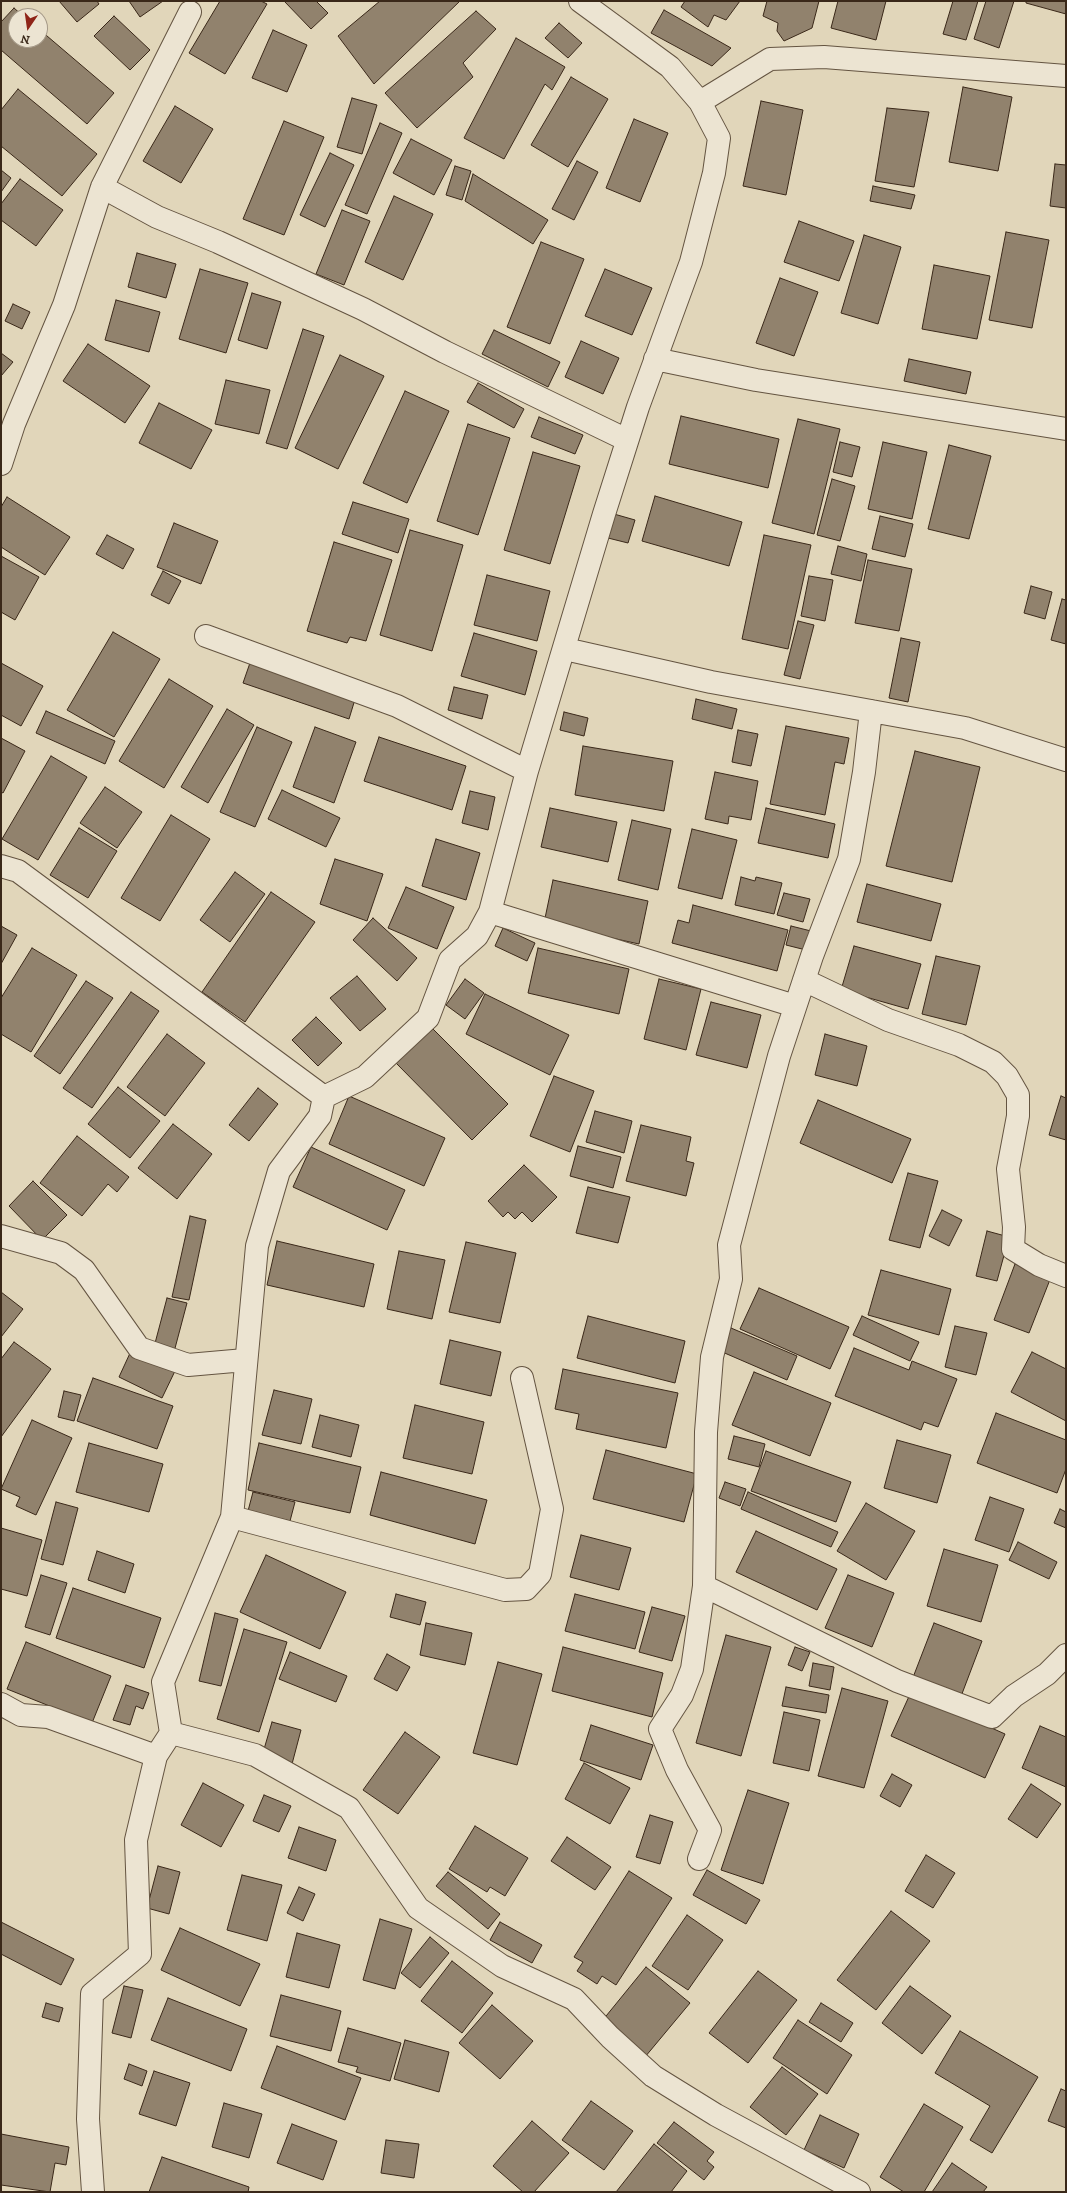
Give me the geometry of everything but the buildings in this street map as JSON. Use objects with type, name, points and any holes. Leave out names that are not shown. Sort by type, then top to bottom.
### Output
[{"type":"street","points":[[324,1097],[365,1076],[428,1018],[450,960],[476,936],[490,912],[527,771],[627,440],[691,262],[714,173],[719,138],[700,102],[670,67],[580,1]]},
{"type":"street","points":[[1,464],[14,424],[64,305],[102,187],[190,12]]},
{"type":"street","points":[[700,102],[770,59],[824,57],[1066,76]]},
{"type":"street","points":[[102,187],[157,217],[218,242],[363,309],[445,352],[627,440]]},
{"type":"street","points":[[655,359],[756,380],[1066,429]]},
{"type":"street","points":[[206,636],[398,706],[527,771]]},
{"type":"street","points":[[565,649],[711,682],[965,728],[1066,760]]},
{"type":"street","points":[[699,1859],[710,1830],[677,1770],[660,1729],[682,1695],[692,1669],[704,1586],[706,1432],[712,1357],[731,1279],[729,1245],[779,1056],[804,980],[849,859],[864,772],[871,711]]},
{"type":"street","points":[[1,866],[18,871],[324,1097]]},
{"type":"street","points":[[490,912],[795,1006]]},
{"type":"street","points":[[804,980],[888,1020],[959,1045],[993,1062],[1007,1076],[1018,1095],[1018,1116],[1008,1169],[1014,1227],[1012,1250],[1039,1265],[1066,1276]]},
{"type":"street","points":[[93,2192],[88,2119],[92,1994],[140,1954],[136,1840],[156,1756],[171,1733],[163,1682],[232,1517],[245,1360],[257,1246],[279,1171],[320,1116],[324,1097]]},
{"type":"street","points":[[1,1236],[62,1253],[84,1270],[139,1348],[188,1365],[245,1360]]},
{"type":"street","points":[[232,1517],[505,1590],[526,1589],[540,1574],[552,1509],[522,1378]]},
{"type":"street","points":[[704,1586],[897,1681],[992,1717],[1014,1696],[1047,1674],[1066,1655]]},
{"type":"street","points":[[1,1704],[22,1715],[48,1717],[156,1756]]},
{"type":"street","points":[[171,1733],[255,1755],[349,1808],[418,1908],[502,1966],[574,1998],[610,2037],[652,2076],[716,2115],[858,2192]]}]
